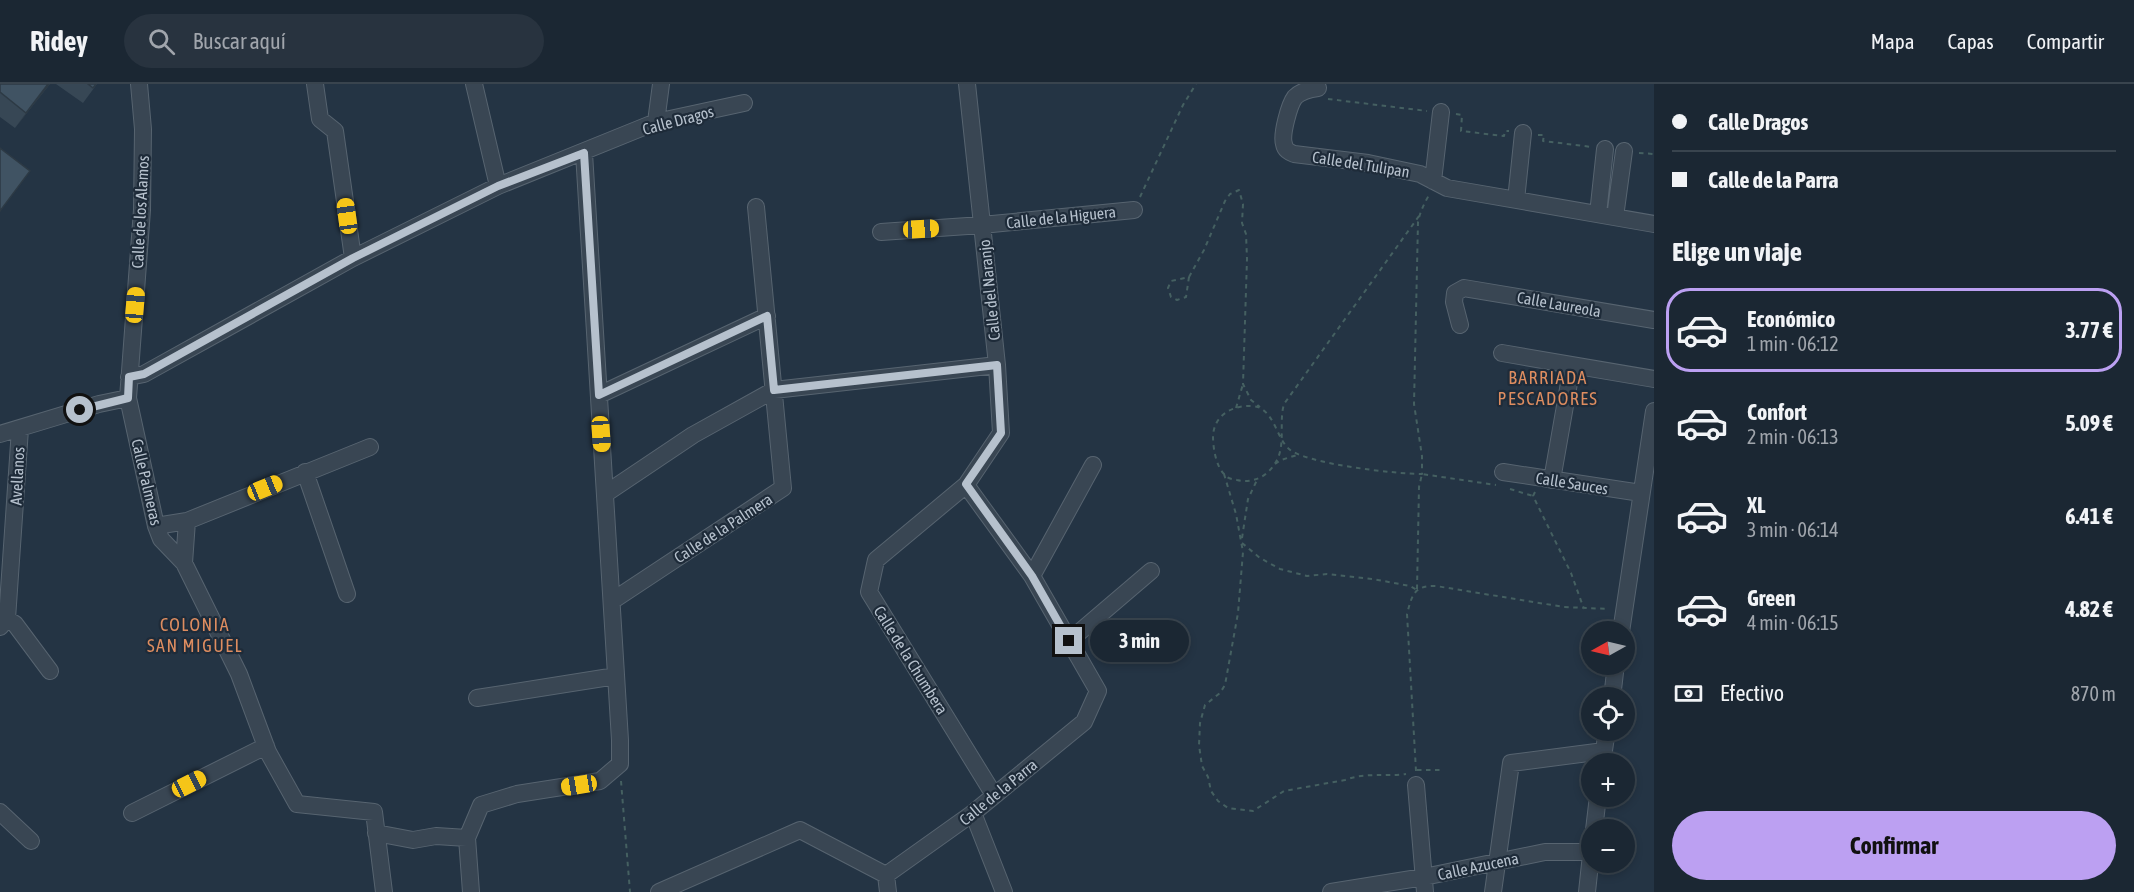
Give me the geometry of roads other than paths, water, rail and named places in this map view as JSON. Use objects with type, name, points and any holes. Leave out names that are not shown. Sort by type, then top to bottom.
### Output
[{"type":"street","name":"Calle de los Alamos","points":[[129,377],[142,210],[143,129],[139,84]]},
{"type":"street","points":[[315,84],[320,119],[335,131],[353,258]]},
{"type":"street","points":[[474,84],[498,186]]},
{"type":"street","points":[[656,122],[661,84]]},
{"type":"street","name":"Calle del Naranjo","points":[[966,484],[1001,433],[997,365],[967,84]]},
{"type":"street","points":[[1294,90],[1318,88]]},
{"type":"street","name":"Calle del Tulipan","points":[[1294,90],[1283,139],[1286,149],[1290,152],[1368,163],[1420,174],[1447,188],[1654,224]]},
{"type":"street","name":"Calle Dragos","points":[[129,377],[144,374],[353,258],[498,186],[656,122],[744,104]]},
{"type":"street","points":[[1433,181],[1441,112]]},
{"type":"street","points":[[1516,200],[1523,133]]},
{"type":"street","points":[[1598,214],[1605,149]]},
{"type":"street","points":[[1615,217],[1624,151]]},
{"type":"street","points":[[471,892],[466,838],[481,805],[517,794],[600,781],[620,764],[584,153]]},
{"type":"street","name":"Calle de la Palmera","points":[[612,601],[783,488],[756,207]]},
{"type":"street","name":"Calle de la Higuera","points":[[881,232],[1134,210]]},
{"type":"street","name":"Calle Laureola","points":[[1460,325],[1453,299],[1455,293],[1464,288],[1654,320]]},
{"type":"street","points":[[599,395],[767,316]]},
{"type":"street","points":[[1502,353],[1654,379]]},
{"type":"street","points":[[605,494],[693,435],[774,390],[997,365]]},
{"type":"street","points":[[1548,479],[1572,366]]},
{"type":"street","name":"Calle Palmeras","points":[[129,377],[128,398],[156,526],[161,539],[184,563],[239,674],[266,746],[297,804],[374,812],[376,833]]},
{"type":"street","points":[[0,434],[99,404],[128,398]]},
{"type":"street","points":[[1623,621],[1654,411]]},
{"type":"street","name":"Avellanos","points":[[4,623],[20,429]]},
{"type":"street","points":[[156,526],[187,521],[370,447]]},
{"type":"street","points":[[1032,576],[1093,465]]},
{"type":"street","points":[[304,472],[347,594]]},
{"type":"street","name":"Calle Sauces","points":[[1503,472],[1641,493]]},
{"type":"street","name":"Calle de la Parra","points":[[886,874],[973,813],[1084,722],[1098,691],[1032,576],[966,484]]},
{"type":"street","name":"Calle de la Chumbera","points":[[966,484],[876,560],[869,592],[994,795]]},
{"type":"street","points":[[184,563],[187,521]]},
{"type":"street","points":[[1069,641],[1151,571]]},
{"type":"street","points":[[4,623],[15,624],[50,671]]},
{"type":"street","points":[[477,698],[616,675]]},
{"type":"street","points":[[132,813],[266,746]]},
{"type":"street","points":[[1493,892],[1511,763],[1581,758]]},
{"type":"street","points":[[1413,776],[1424,884]]},
{"type":"street","points":[[0,813],[31,841]]},
{"type":"street","points":[[973,813],[1004,892]]},
{"type":"street","points":[[668,890],[800,830],[886,874],[888,892]]},
{"type":"street","points":[[384,892],[376,833],[413,840],[436,836],[466,838]]},
{"type":"street","name":"Calle Azucena","points":[[1330,892],[1424,884],[1498,861],[1545,852],[1581,849]]},
{"type":"street","points":[[1587,892],[1589,873]]},
{"type":"district","name":"BARRIADA PESCADORES","points":[[1548,387]]},
{"type":"district","name":"COLONIA SAN MIGUEL","points":[[195,634]]}]
